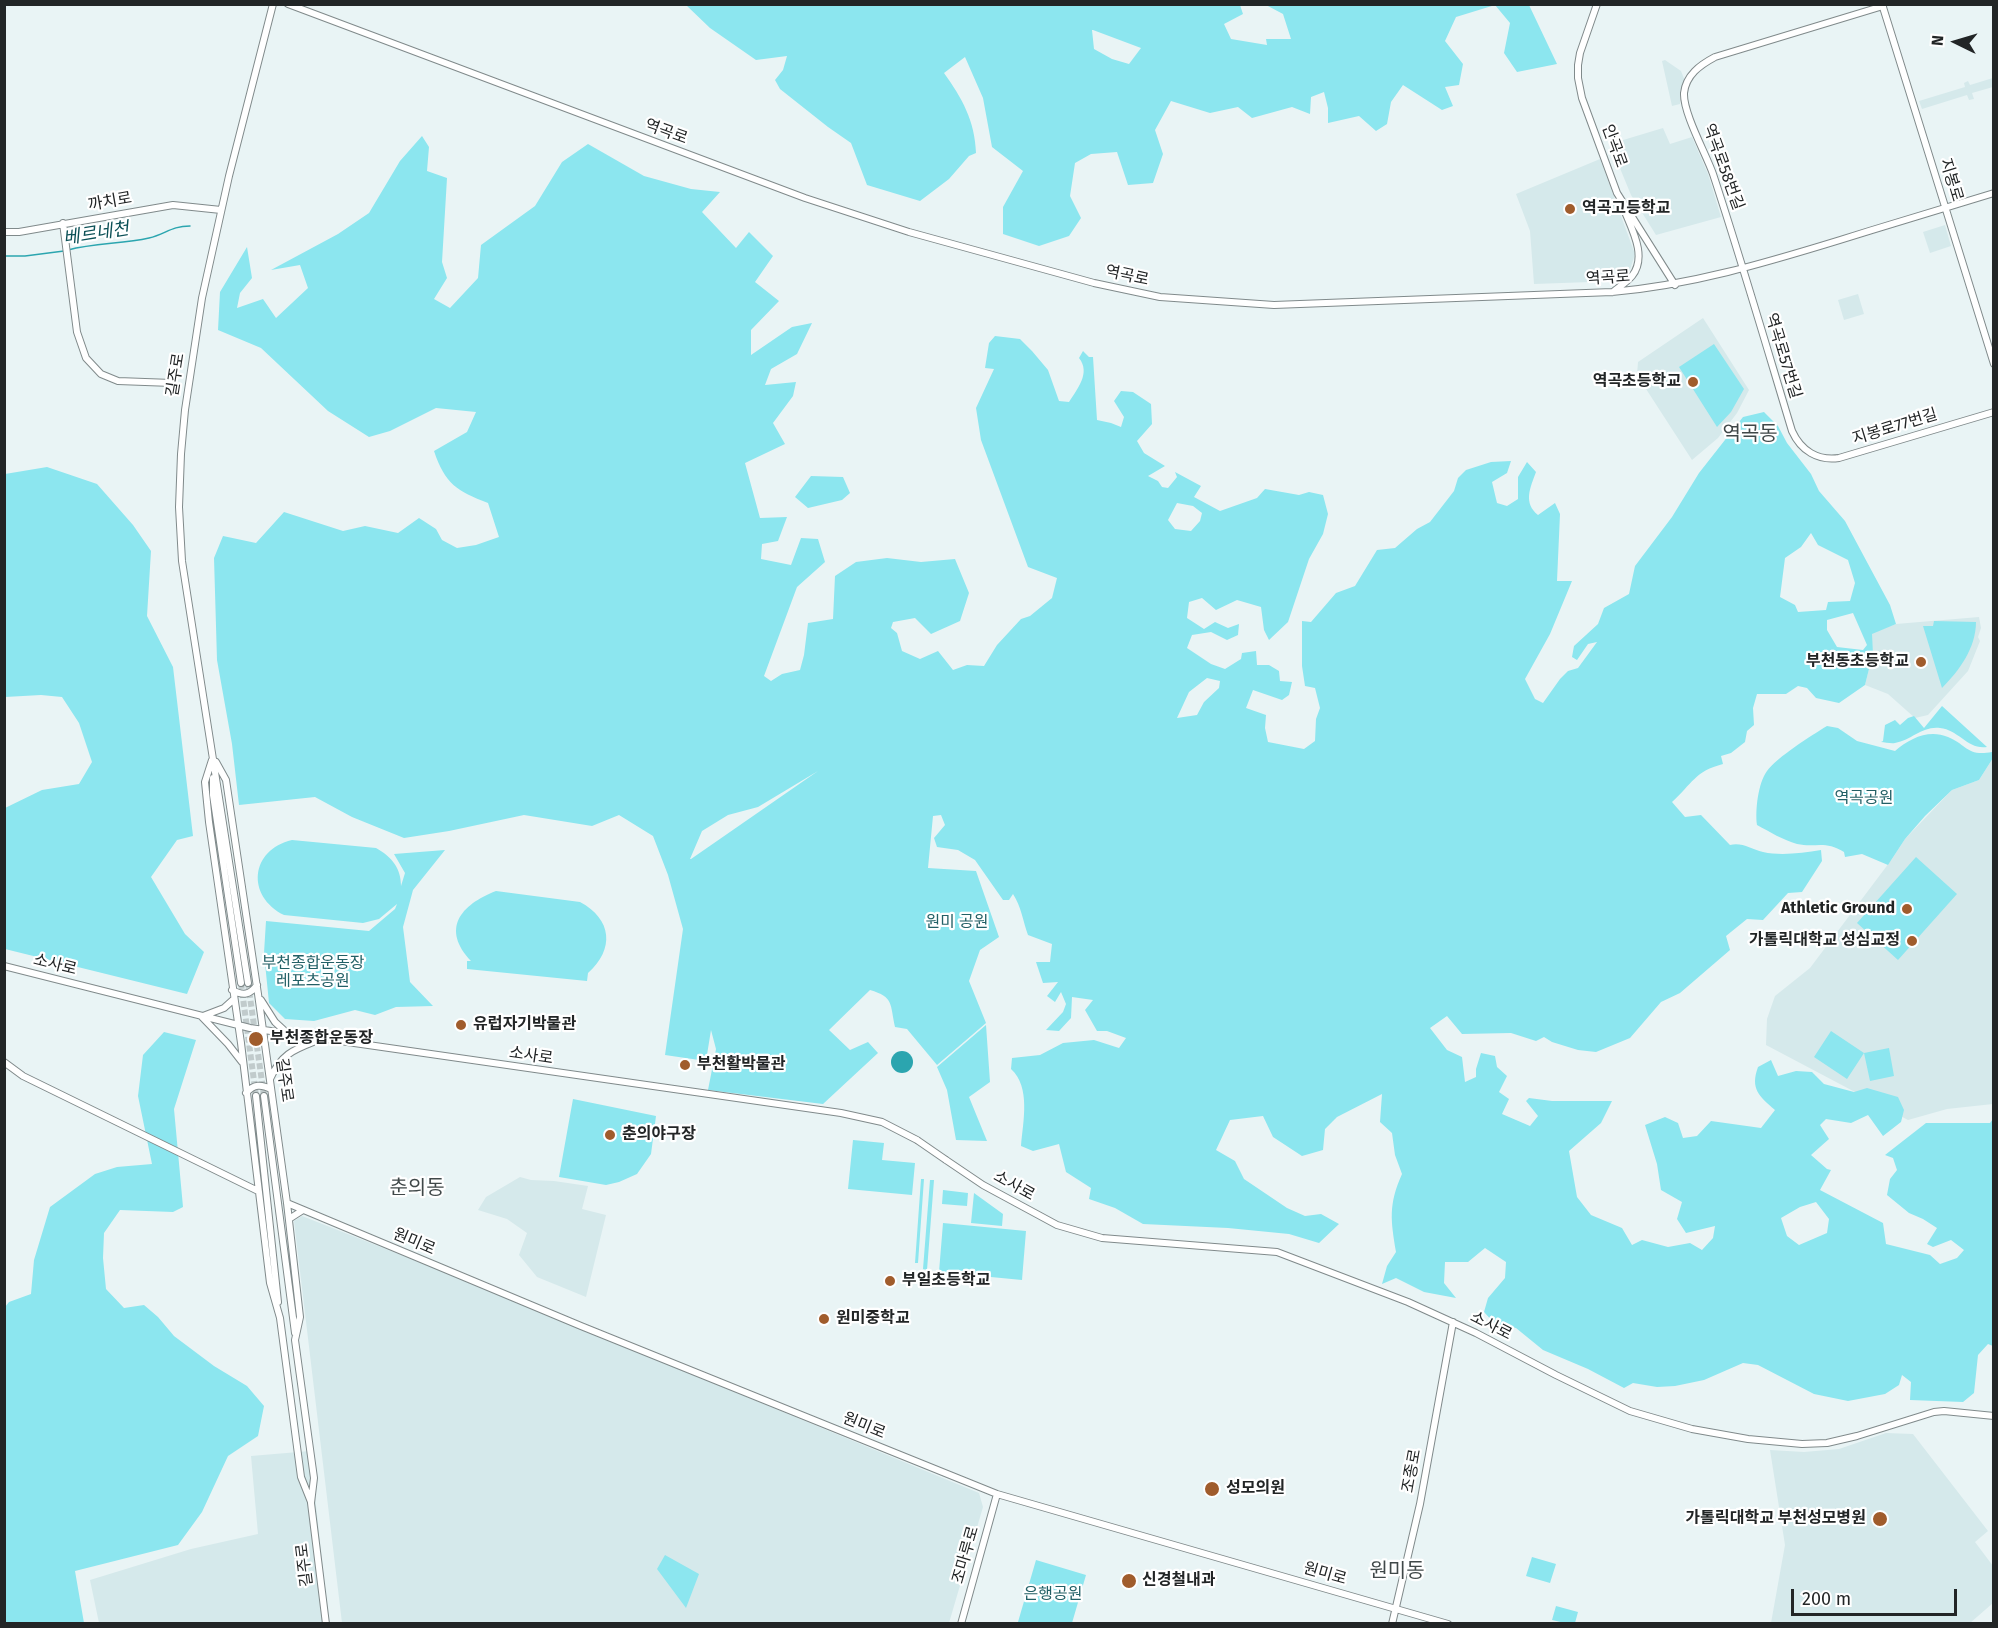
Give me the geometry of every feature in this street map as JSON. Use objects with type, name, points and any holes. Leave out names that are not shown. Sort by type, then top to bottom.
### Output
[{"type":"street","name":"길주로","points":[[244,983],[213,795],[213,757],[182,561],[179,507],[185,410],[202,298],[221,210],[273,4]]},
{"type":"street","name":"역곡로","points":[[288,4],[805,198],[909,231],[1094,283],[1160,297],[1274,305],[1612,292],[1675,285],[1743,268],[1994,193]]},
{"type":"street","name":"안곡로","points":[[1597,4],[1580,53],[1578,78],[1582,98],[1617,193],[1675,285]]},
{"type":"street","name":"역곡로58번길","points":[[1743,268],[1712,171],[1685,103],[1686,87],[1691,75],[1715,57],[1882,5]]},
{"type":"street","name":"지봉로","points":[[1882,5],[1994,364]]},
{"type":"street","points":[[1612,292],[1634,274],[1638,267],[1639,257],[1636,240],[1617,193]]},
{"type":"street","name":"까치로","points":[[4,232],[19,232],[173,205],[221,210]]},
{"type":"street","points":[[63,224],[77,332],[86,357],[101,374],[118,381],[172,383]]},
{"type":"street","name":"역곡로57번길","points":[[1743,268],[1792,431],[1804,449]]},
{"type":"street","name":"지봉로77번길","points":[[1804,449],[1819,457],[1839,458],[1994,411]]},
{"type":"street","name":"길주로","points":[[213,757],[226,780],[272,1089],[300,1317],[295,1340]]},
{"type":"street","name":"길주로","points":[[213,757],[206,782],[209,822],[243,1063],[270,1283],[280,1318]]},
{"type":"street","name":"소사로","points":[[4,966],[238,1026],[841,1113],[882,1122],[917,1140],[983,1185],[1057,1226],[1102,1238],[1277,1252],[1408,1302],[1453,1322],[1630,1410],[1692,1429],[1748,1439],[1802,1444],[1827,1443],[1934,1412],[1994,1416]]},
{"type":"street","points":[[232,990],[244,994],[250,993],[257,986]]},
{"type":"street","points":[[258,994],[275,1022],[288,1034]]},
{"type":"street","points":[[234,999],[224,1008],[201,1016],[243,1063]]},
{"type":"street","points":[[270,1080],[282,1058],[292,1051],[321,1039]]},
{"type":"street","points":[[4,1062],[23,1076],[258,1191]]},
{"type":"street","points":[[246,1092],[257,1086],[272,1089]]},
{"type":"street","name":"길주로","points":[[256,1096],[280,1318],[301,1477],[311,1503],[326,1623]]},
{"type":"street","name":"길주로","points":[[264,1096],[314,1478],[311,1503]]},
{"type":"street","name":"원미로","points":[[287,1203],[581,1326],[997,1494],[1448,1623]]},
{"type":"street","points":[[289,1219],[303,1210]]},
{"type":"street","name":"조종로","points":[[1392,1623],[1420,1504],[1453,1322]]},
{"type":"street","points":[[296,1438],[303,1446],[308,1437]]},
{"type":"street","name":"조마루로","points":[[961,1623],[997,1494]]},
{"type":"shaded area","points":[[1665,60],[1681,71],[1685,81],[1680,91],[1680,104],[1672,106],[1662,61]]},
{"type":"shaded area","points":[[1993,78],[1993,87],[1972,93],[1974,99],[1969,100],[1967,95],[1922,109],[1919,101],[1965,87],[1964,83],[1968,81],[1970,85]]},
{"type":"shaded area","points":[[1663,128],[1670,144],[1692,137],[1708,174],[1721,217],[1656,235],[1631,195],[1610,144]]},
{"type":"shaded area","name":"역곡고등학교","points":[[1600,159],[1635,254],[1629,273],[1618,281],[1534,284],[1530,231],[1516,194]]},
{"type":"shaded area","points":[[1945,225],[1951,246],[1930,253],[1923,232]]},
{"type":"shaded area","points":[[1858,294],[1864,314],[1844,320],[1838,300]]},
{"type":"shaded area","name":"역곡초등학교","points":[[1703,318],[1749,390],[1737,413],[1718,438],[1692,460],[1637,375],[1638,362]]},
{"type":"shaded area","name":"부천동초등학교","points":[[1979,617],[1981,628],[1978,637],[1980,641],[1968,671],[1928,715],[1915,718],[1888,694],[1865,685],[1873,653],[1871,633],[1896,624]]},
{"type":"shaded area","name":"가톨릭대학교 성심교정","points":[[1993,758],[1993,1104],[1947,1109],[1908,1120],[1766,1045],[1767,1019],[1775,996],[1810,968],[1905,839],[1952,790],[1979,780]]},
{"type":"shaded area","points":[[902,1051],[910,1054],[913,1062],[910,1070],[902,1073],[894,1070],[891,1062],[894,1054]]},
{"type":"shaded area","points":[[520,1177],[588,1186],[582,1209],[606,1215],[586,1297],[537,1277],[519,1255],[527,1233],[507,1219],[478,1210],[486,1197]]},
{"type":"shaded area","points":[[302,1216],[452,1275],[979,1493],[983,1507],[949,1623],[342,1623],[294,1221]]},
{"type":"shaded area","name":"가톨릭대학교 부천성모병원","points":[[1886,1433],[1913,1434],[1988,1531],[1975,1542],[1993,1566],[1993,1603],[1970,1623],[1771,1623],[1785,1545],[1770,1450],[1804,1452],[1839,1449]]},
{"type":"shaded area","points":[[310,1451],[329,1623],[99,1623],[90,1580],[191,1549],[258,1534],[251,1456]]},
{"type":"green space","points":[[686,5],[1240,5],[1243,14],[1224,24],[1231,39],[1267,45],[1266,39],[1291,39],[1283,14],[1266,5],[1495,5],[1456,17],[1445,41],[1463,64],[1459,85],[1445,87],[1453,106],[1442,110],[1403,85],[1391,102],[1387,124],[1376,131],[1359,116],[1328,123],[1328,108],[1324,92],[1311,97],[1310,114],[1292,107],[1252,118],[1238,107],[1210,113],[1171,101],[1155,130],[1163,154],[1153,183],[1128,185],[1117,152],[1091,154],[1075,163],[1070,196],[1081,218],[1069,236],[1039,246],[1003,234],[1003,207],[1023,171],[992,147],[983,98],[965,57],[944,73],[970,120],[976,153],[969,156],[949,179],[920,201],[867,185],[851,143],[780,89],[775,80],[783,70],[787,56],[756,60],[710,28]],"holes":[[[1092,30],[1141,48],[1129,64],[1112,59],[1094,49]]]},
{"type":"green space","points":[[1495,5],[1529,5],[1557,64],[1517,72],[1504,53],[1510,23]]},
{"type":"green space","name":"원미 공원","points":[[422,136],[429,147],[427,171],[447,178],[442,262],[447,278],[434,299],[450,308],[478,278],[481,245],[535,206],[562,162],[588,144],[644,176],[691,189],[720,192],[702,212],[736,248],[749,232],[773,256],[755,282],[779,301],[751,330],[751,355],[792,327],[812,323],[797,354],[771,369],[765,385],[796,382],[793,396],[773,423],[785,444],[745,463],[760,518],[787,517],[778,541],[762,544],[761,559],[791,565],[801,538],[818,539],[825,562],[797,587],[764,676],[771,681],[782,674],[800,670],[808,623],[833,619],[835,576],[856,562],[887,558],[921,562],[955,559],[969,593],[960,621],[931,634],[915,618],[893,622],[891,628],[897,633],[902,651],[920,659],[938,651],[953,670],[967,665],[984,666],[997,645],[1021,619],[1030,616],[1052,598],[1057,578],[1028,567],[981,440],[976,408],[994,369],[985,368],[989,343],[995,336],[1020,339],[1032,351],[1048,370],[1059,401],[1069,402],[1079,386],[1084,369],[1079,358],[1083,351],[1089,357],[1093,357],[1097,420],[1121,427],[1124,417],[1114,401],[1121,391],[1133,392],[1151,404],[1152,424],[1137,441],[1144,453],[1165,466],[1148,476],[1158,481],[1162,487],[1168,488],[1177,477],[1175,472],[1201,486],[1194,497],[1220,511],[1257,498],[1265,489],[1299,495],[1309,492],[1323,495],[1328,514],[1323,534],[1309,559],[1288,622],[1269,640],[1264,630],[1261,607],[1237,600],[1216,610],[1202,598],[1189,602],[1187,618],[1204,629],[1215,622],[1228,628],[1239,624],[1238,635],[1227,640],[1211,632],[1192,635],[1187,648],[1211,664],[1225,669],[1241,659],[1242,653],[1256,651],[1257,665],[1269,665],[1279,671],[1280,681],[1292,682],[1289,695],[1282,700],[1253,690],[1246,708],[1266,715],[1265,728],[1268,742],[1304,749],[1315,741],[1316,719],[1320,708],[1315,688],[1305,686],[1302,666],[1302,621],[1311,622],[1336,593],[1355,586],[1377,550],[1395,548],[1417,529],[1430,522],[1454,491],[1458,478],[1466,470],[1491,462],[1511,461],[1507,473],[1492,482],[1497,503],[1507,506],[1518,499],[1518,477],[1527,462],[1536,472],[1529,495],[1533,510],[1538,515],[1555,503],[1560,514],[1557,581],[1572,581],[1550,634],[1525,679],[1535,699],[1543,703],[1560,679],[1568,671],[1578,668],[1597,642],[1588,644],[1577,660],[1572,657],[1574,646],[1598,624],[1604,608],[1629,594],[1635,566],[1672,517],[1699,473],[1743,417],[1764,412],[1778,426],[1787,443],[1811,474],[1819,491],[1845,521],[1890,605],[1896,624],[1872,634],[1873,653],[1865,685],[1839,703],[1816,698],[1807,688],[1798,686],[1786,694],[1757,694],[1753,708],[1754,725],[1747,731],[1745,742],[1731,753],[1721,756],[1723,764],[1700,774],[1672,802],[1685,817],[1701,815],[1730,845],[1743,845],[1777,854],[1821,850],[1822,861],[1802,892],[1788,893],[1763,920],[1747,919],[1726,936],[1730,950],[1680,993],[1661,1002],[1630,1038],[1596,1052],[1578,1050],[1552,1042],[1544,1037],[1536,1041],[1511,1033],[1462,1034],[1447,1016],[1430,1028],[1447,1050],[1462,1057],[1465,1082],[1476,1077],[1481,1053],[1495,1056],[1497,1067],[1507,1076],[1499,1092],[1509,1099],[1502,1114],[1530,1126],[1538,1116],[1526,1101],[1529,1098],[1552,1101],[1612,1101],[1601,1123],[1569,1151],[1577,1197],[1591,1215],[1622,1228],[1632,1245],[1642,1240],[1668,1247],[1690,1243],[1702,1250],[1713,1238],[1715,1226],[1686,1233],[1677,1219],[1682,1202],[1661,1190],[1657,1164],[1645,1125],[1665,1117],[1678,1123],[1683,1138],[1697,1136],[1711,1121],[1761,1128],[1775,1110],[1757,1092],[1755,1081],[1758,1067],[1771,1060],[1778,1076],[1796,1071],[1812,1072],[1824,1084],[1854,1092],[1867,1088],[1898,1097],[1904,1110],[1901,1122],[1883,1136],[1868,1115],[1851,1123],[1826,1119],[1820,1125],[1829,1139],[1811,1155],[1831,1170],[1820,1190],[1883,1223],[1886,1244],[1930,1255],[1940,1264],[1957,1258],[1964,1250],[1951,1240],[1933,1247],[1927,1244],[1937,1228],[1909,1213],[1887,1195],[1890,1179],[1897,1170],[1893,1158],[1885,1155],[1926,1123],[1990,1123],[1993,1119],[1993,1346],[1988,1344],[1978,1355],[1974,1393],[1963,1402],[1910,1400],[1911,1382],[1902,1375],[1899,1385],[1885,1394],[1848,1401],[1814,1394],[1758,1365],[1743,1363],[1704,1380],[1657,1387],[1633,1383],[1624,1388],[1588,1369],[1543,1350],[1516,1328],[1495,1324],[1484,1312],[1488,1298],[1505,1278],[1506,1262],[1485,1248],[1468,1262],[1445,1262],[1444,1283],[1456,1298],[1424,1292],[1396,1278],[1382,1284],[1387,1266],[1396,1252],[1392,1213],[1394,1195],[1402,1174],[1395,1155],[1392,1133],[1380,1122],[1382,1094],[1337,1117],[1325,1129],[1323,1150],[1302,1156],[1273,1137],[1263,1116],[1230,1120],[1216,1150],[1235,1161],[1244,1179],[1287,1208],[1305,1216],[1321,1214],[1339,1224],[1319,1243],[1289,1234],[1228,1228],[1143,1224],[1115,1208],[1089,1199],[1091,1188],[1066,1172],[1059,1144],[1033,1151],[1021,1146],[1024,1116],[1023,1095],[1017,1076],[1011,1069],[1012,1058],[1040,1055],[1063,1043],[1094,1040],[1119,1048],[1126,1038],[1107,1031],[1097,1031],[1085,1010],[1093,1000],[1072,997],[1071,1018],[1059,1031],[1046,1030],[1063,1012],[1066,1004],[1061,992],[1055,1002],[1047,996],[1058,982],[1043,983],[1036,962],[1050,962],[1052,944],[1028,935],[1013,894],[1009,900],[1003,900],[975,860],[958,850],[937,847],[934,838],[945,825],[941,815],[933,816],[928,868],[976,871],[999,937],[980,950],[969,981],[986,1023],[937,1065],[907,1029],[895,1027],[890,1002],[870,990],[829,1030],[850,1050],[868,1042],[878,1053],[823,1104],[708,1090],[716,1049],[711,1030],[706,1061],[665,1055],[683,929],[668,875],[653,836],[619,815],[592,826],[524,815],[404,838],[352,817],[315,797],[239,805],[232,744],[217,660],[214,558],[223,536],[256,543],[284,512],[343,531],[365,526],[398,533],[419,518],[436,529],[442,540],[457,548],[476,545],[499,537],[488,503],[454,485],[443,471],[434,451],[467,432],[476,412],[436,408],[390,431],[369,437],[328,411],[261,348],[218,330],[220,292],[247,247],[252,278],[240,293],[237,308],[263,299],[276,318],[308,288],[300,265],[271,270],[338,234],[369,213],[400,161]],"holes":[[[1177,503],[1193,506],[1202,513],[1200,521],[1191,531],[1175,529],[1168,520]],[[1811,533],[1818,545],[1848,560],[1855,583],[1850,601],[1828,602],[1826,610],[1798,612],[1795,605],[1780,597],[1785,558],[1801,547]],[[1853,613],[1867,645],[1863,650],[1837,647],[1827,630],[1827,620]],[[1207,678],[1220,681],[1219,688],[1204,702],[1197,715],[1177,718],[1189,692]],[[818,771],[690,859],[702,831],[728,815],[758,807]],[[1816,1202],[1829,1219],[1827,1233],[1799,1245],[1787,1236],[1781,1218],[1800,1207]]]},
{"type":"green space","points":[[1714,344],[1744,389],[1731,412],[1717,427],[1679,367]]},
{"type":"green space","points":[[47,467],[97,484],[133,525],[151,551],[147,616],[173,667],[193,836],[177,840],[151,877],[185,934],[204,952],[187,994],[5,949],[5,808],[42,790],[79,784],[92,762],[79,723],[62,697],[41,695],[5,697],[5,474]]},
{"type":"green space","points":[[811,476],[843,477],[850,493],[842,500],[808,508],[795,497]]},
{"type":"green space","points":[[1934,621],[1976,622],[1970,650],[1942,688],[1923,626],[1933,626]]},
{"type":"green space","points":[[1942,706],[1987,747],[1974,746],[1953,732],[1940,728],[1922,731],[1895,743],[1881,742],[1885,725],[1895,720],[1900,725],[1914,716],[1924,728]]},
{"type":"green space","name":"역곡공원","points":[[1827,726],[1838,728],[1857,741],[1895,751],[1920,736],[1941,735],[1977,753],[1992,752],[1993,758],[1979,780],[1952,790],[1925,816],[1905,839],[1888,865],[1862,854],[1845,857],[1844,852],[1837,848],[1826,845],[1797,844],[1757,825],[1758,797],[1767,771],[1786,753]]},
{"type":"green space","name":"부천종합운동장 레포츠공원","points":[[292,840],[376,848],[387,855],[397,868],[401,886],[405,873],[394,854],[445,850],[413,890],[403,927],[410,982],[433,1006],[396,1007],[375,1015],[355,1010],[314,1021],[285,1019],[269,1003],[264,953],[266,921],[369,931],[395,909],[397,904],[379,919],[363,923],[284,915],[263,897],[258,874],[261,863],[268,853],[278,845]]},
{"type":"green space","name":"Athletic Ground","points":[[1916,857],[1957,894],[1898,960],[1857,923]]},
{"type":"green space","points":[[496,891],[580,902],[591,909],[604,926],[606,944],[597,964],[588,973],[587,981],[467,969],[467,961],[471,961],[457,939],[456,928],[459,919],[473,903]]},
{"type":"green space","points":[[986,1025],[990,1082],[969,1097],[987,1141],[956,1140],[947,1090],[937,1067]]},
{"type":"green space","points":[[1831,1031],[1864,1053],[1847,1079],[1814,1057]]},
{"type":"green space","points":[[164,1032],[196,1040],[174,1109],[183,1207],[173,1212],[120,1210],[104,1233],[103,1258],[106,1289],[124,1308],[144,1305],[174,1336],[214,1366],[247,1386],[264,1406],[258,1436],[228,1456],[202,1512],[178,1545],[75,1571],[84,1623],[5,1624],[5,1307],[9,1302],[31,1294],[34,1260],[50,1207],[95,1174],[117,1167],[152,1164],[138,1096],[143,1055]]},
{"type":"green space","points":[[1889,1048],[1894,1076],[1870,1081],[1864,1053]]},
{"type":"green space","name":"춘의야구장","points":[[573,1099],[656,1116],[651,1154],[637,1174],[606,1185],[559,1177]]},
{"type":"green space","points":[[853,1140],[884,1143],[882,1160],[915,1163],[912,1195],[848,1189]]},
{"type":"green space","points":[[921,1179],[924,1179],[918,1263],[915,1263]]},
{"type":"green space","points":[[930,1180],[934,1180],[927,1270],[923,1269]]},
{"type":"green space","points":[[943,1190],[968,1193],[967,1206],[942,1204]]},
{"type":"green space","points":[[974,1193],[1003,1214],[1002,1226],[971,1223]]},
{"type":"green space","points":[[943,1223],[1026,1231],[1022,1280],[939,1272]]},
{"type":"green space","points":[[665,1555],[699,1574],[686,1608],[657,1569]]},
{"type":"green space","points":[[1532,1557],[1556,1564],[1550,1583],[1526,1576]]},
{"type":"green space","name":"은행공원","points":[[1036,1560],[1086,1575],[1072,1623],[1025,1624],[1018,1622]]},
{"type":"green space","points":[[1556,1606],[1578,1612],[1575,1623],[1552,1620]]},
{"type":"waterway","name":"베르네천","points":[[68,250],[149,238],[178,227],[190,226]]},
{"type":"waterway","name":"베르네천","points":[[4,256],[64,251]]},
{"type":"tunnel","points":[[241,983],[256,1096]]},
{"type":"tunnel","points":[[248,983],[264,1096]]},
{"type":"place","name":"역곡고등학교","points":[[1570,209]]},
{"type":"place","name":"역곡초등학교","points":[[1693,382]]},
{"type":"place","name":"부천동초등학교","points":[[1921,662]]},
{"type":"place","name":"Athletic Ground","points":[[1907,909]]},
{"type":"place","name":"가톨릭대학교 성심교정","points":[[1912,941]]},
{"type":"place","name":"유럽자기박물관","points":[[461,1025]]},
{"type":"place","name":"부천종합운동장","points":[[256,1039]]},
{"type":"place","name":"부천활박물관","points":[[685,1065]]},
{"type":"place","name":"춘의야구장","points":[[610,1135]]},
{"type":"place","name":"부일초등학교","points":[[890,1281]]},
{"type":"place","name":"원미중학교","points":[[824,1319]]},
{"type":"place","name":"성모의원","points":[[1212,1489]]},
{"type":"place","name":"가톨릭대학교 부천성모병원","points":[[1880,1519]]},
{"type":"place","name":"신경철내과","points":[[1129,1581]]},
{"type":"district","name":"역곡동","points":[[1750,434]]},
{"type":"district","name":"춘의동","points":[[417,1188]]},
{"type":"district","name":"원미동","points":[[1397,1571]]}]
